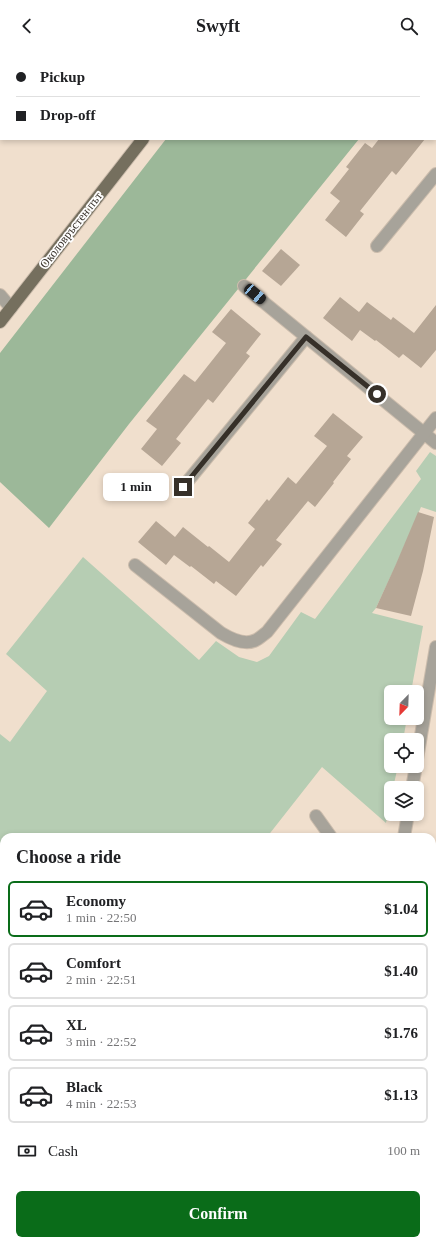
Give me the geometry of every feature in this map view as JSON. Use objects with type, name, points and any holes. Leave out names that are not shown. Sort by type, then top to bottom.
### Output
[{"type":"main road","name":"Околовръстен път","points":[[0,322],[142,140]]},
{"type":"street","points":[[377,246],[436,174]]},
{"type":"street","points":[[244,286],[436,443]]},
{"type":"street","points":[[0,295],[11,308]]},
{"type":"street","points":[[183,487],[306,337]]},
{"type":"street","points":[[135,565],[221,633],[232,639],[244,642],[255,641],[267,632],[436,418]]},
{"type":"street","points":[[421,733],[436,647]]},
{"type":"street","points":[[316,816],[328,833]]},
{"type":"street","points":[[405,833],[407,821]]},
{"type":"green space","points":[[165,140],[358,140],[129,424],[49,528],[0,482],[0,353]]},
{"type":"green space","points":[[430,452],[436,456],[436,512],[421,507],[396,565],[376,608],[372,613],[423,626],[412,685],[384,685],[384,725],[406,725],[404,733],[384,733],[384,773],[396,773],[395,781],[384,781],[384,821],[386,821],[386,823],[322,767],[270,833],[0,833],[0,734],[10,742],[47,691],[6,654],[83,557],[199,660],[216,641],[239,657],[257,662],[269,656],[301,612],[315,619],[421,479],[416,471]]},
{"type":"building","points":[[378,140],[424,140],[396,175],[392,171],[360,211],[364,214],[346,237],[325,220],[340,201],[330,193],[349,169],[346,167],[365,143],[372,148]]},
{"type":"building","points":[[281,249],[300,265],[281,286],[262,271]]},
{"type":"building","points":[[340,297],[359,312],[367,302],[391,320],[393,317],[414,333],[436,305],[436,350],[421,368],[403,354],[399,358],[376,340],[375,341],[360,330],[352,341],[323,318]]},
{"type":"building","points":[[231,309],[261,334],[246,353],[250,356],[213,403],[208,399],[176,439],[181,443],[162,466],[141,449],[157,429],[146,421],[184,374],[195,382],[226,343],[212,332]]},
{"type":"building","points":[[333,413],[363,437],[347,456],[351,459],[315,507],[308,501],[276,540],[282,544],[263,567],[261,565],[236,596],[216,581],[214,584],[174,555],[166,565],[138,542],[156,521],[175,537],[183,527],[229,562],[255,529],[248,523],[267,499],[269,501],[288,477],[296,484],[327,446],[314,436]]},
{"type":"building","points":[[418,512],[434,517],[423,571],[411,616],[376,608],[396,564]]},
{"type":"route","points":[[183,487],[306,337],[377,394]]}]
